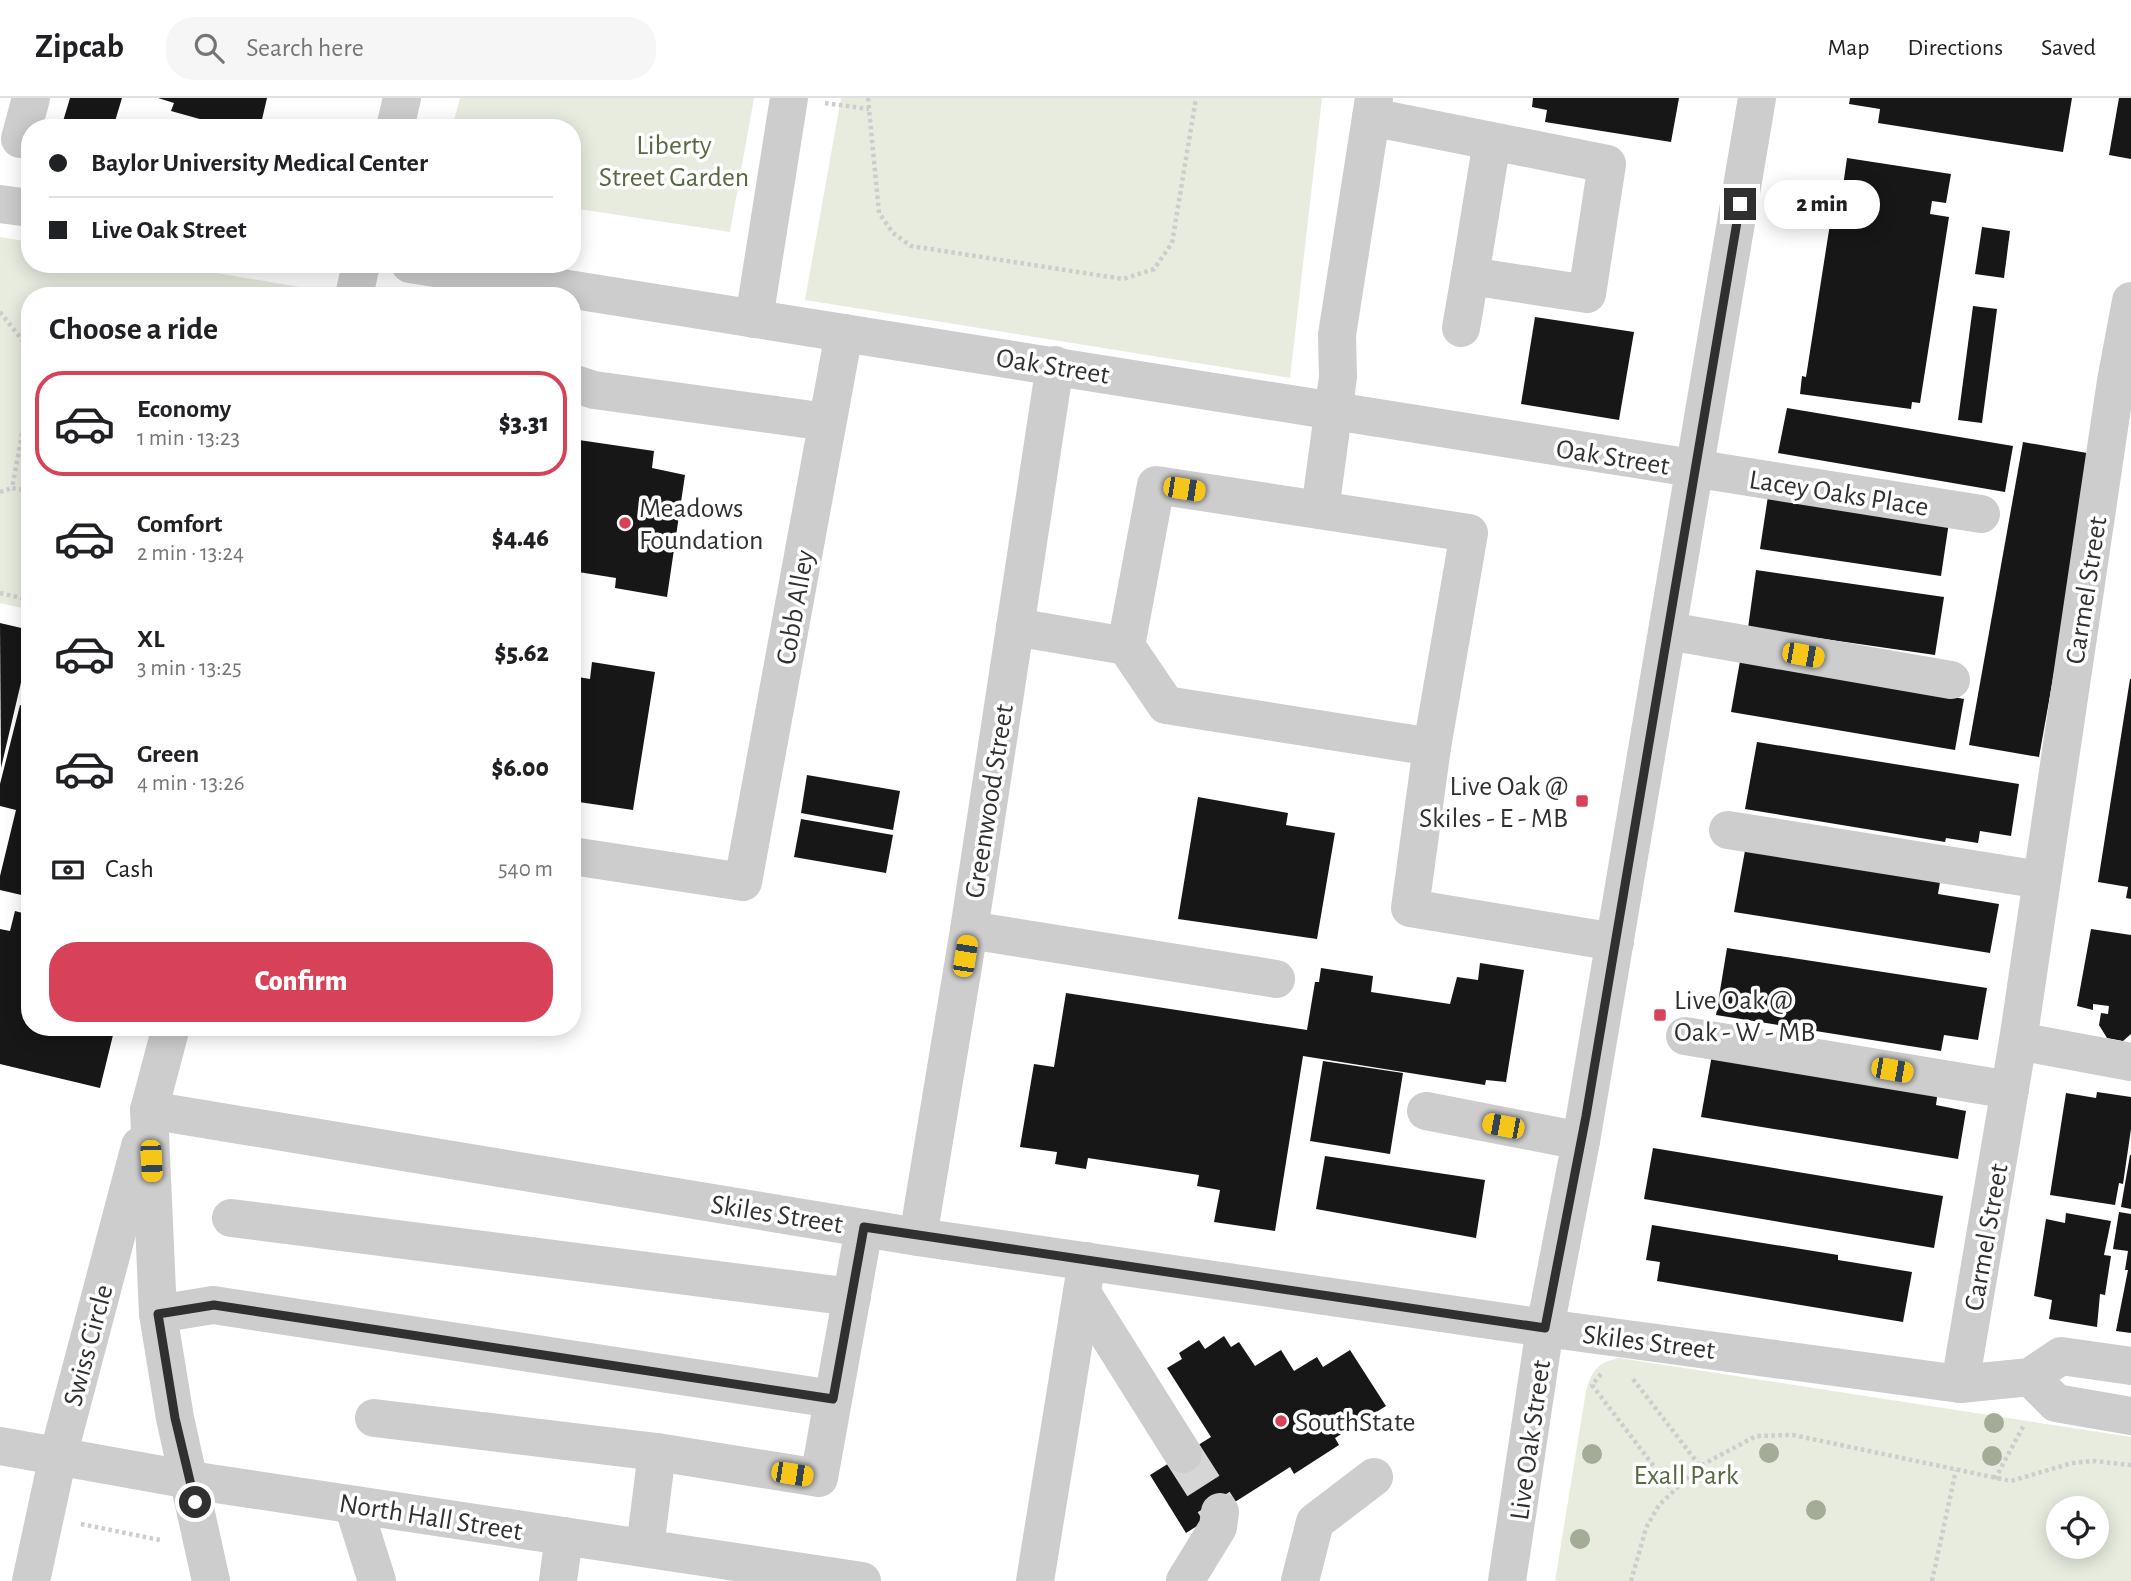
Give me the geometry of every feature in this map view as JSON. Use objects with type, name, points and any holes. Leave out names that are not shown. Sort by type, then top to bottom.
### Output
[{"type":"street","points":[[25,119],[31,98]]},
{"type":"street","points":[[397,119],[402,98]]},
{"type":"street","points":[[754,318],[789,98]]},
{"type":"street","name":"Live Oak Street","points":[[1507,1581],[1545,1328],[1581,1141],[1757,98]]},
{"type":"street","points":[[1320,510],[1338,377],[1337,335],[1372,108],[1492,141],[1607,164],[1587,294],[1470,276]]},
{"type":"street","points":[[1461,328],[1492,141]]},
{"type":"street","points":[[0,204],[21,207]]},
{"type":"street","name":"Oak Street","points":[[459,273],[535,287]]},
{"type":"street","name":"Oak Street","points":[[581,295],[754,318],[1696,469]]},
{"type":"street","name":"Carmel Street","points":[[1960,1384],[2018,1041],[2041,880],[2116,484],[2131,301]]},
{"type":"street","name":"Cobb Alley","points":[[581,857],[743,882],[844,333]]},
{"type":"street","name":"Greenwood Street","points":[[918,1237],[969,930],[1055,365]]},
{"type":"street","points":[[581,386],[594,390],[827,422]]},
{"type":"street","name":"Lacey Oaks Place","points":[[1696,469],[1981,514]]},
{"type":"street","points":[[1432,747],[1166,705],[1126,646],[1156,485],[1469,533],[1432,747],[1410,908],[1615,942]]},
{"type":"street","points":[[1015,627],[1126,646]]},
{"type":"street","points":[[1668,631],[1951,680]]},
{"type":"street","points":[[1728,830],[2041,880]]},
{"type":"street","points":[[969,930],[1276,979]]},
{"type":"street","name":"Swiss Circle","points":[[31,1581],[58,1456],[169,1036]]},
{"type":"street","points":[[1685,1036],[2010,1090]]},
{"type":"street","points":[[2018,1041],[2131,1062]]},
{"type":"street","points":[[149,1110],[158,1314],[175,1418],[211,1581]]},
{"type":"street","name":"Skiles Street","points":[[149,1110],[864,1227],[918,1237],[1084,1277],[1545,1328],[1960,1384],[2030,1377],[2061,1356],[2131,1366]]},
{"type":"street","points":[[1426,1111],[1581,1141]]},
{"type":"street","points":[[231,1218],[852,1297]]},
{"type":"street","points":[[374,1418],[657,1452],[819,1478],[864,1227]]},
{"type":"street","points":[[1084,1277],[1183,1454]]},
{"type":"street","points":[[1035,1581],[1084,1277]]},
{"type":"street","points":[[158,1314],[214,1305],[833,1399]]},
{"type":"street","points":[[2030,1377],[2056,1404],[2131,1416]]},
{"type":"street","name":"North Hall Street","points":[[0,1446],[190,1480],[862,1581]]},
{"type":"street","points":[[645,1548],[657,1452]]},
{"type":"street","points":[[1300,1581],[1315,1522],[1374,1477]]},
{"type":"street","points":[[353,1505],[377,1581]]},
{"type":"street","points":[[1185,1581],[1218,1527],[1220,1512]]},
{"type":"street","points":[[558,1581],[564,1536]]},
{"type":"path","points":[[868,98],[880,213],[886,225],[901,240],[911,246],[1123,279],[1154,269],[1172,243],[1196,98]]},
{"type":"path","points":[[0,312],[21,339]]},
{"type":"path","points":[[12,488],[21,449]]},
{"type":"path","points":[[0,492],[12,488],[21,490]]},
{"type":"path","points":[[0,593],[21,598]]},
{"type":"path","points":[[1605,1368],[1592,1385],[1672,1490]]},
{"type":"path","points":[[1629,1373],[1700,1466]]},
{"type":"path","points":[[1995,1479],[2024,1422]]},
{"type":"path","points":[[1631,1581],[1646,1528],[1659,1504],[1700,1466],[1756,1436],[1793,1435],[2011,1481],[2072,1463],[2131,1465]]},
{"type":"path","points":[[1932,1581],[1956,1470]]},
{"type":"path","points":[[77,1523],[160,1540]]},
{"type":"green space","name":"Liberty Street Garden","points":[[460,98],[754,98],[730,232],[581,209],[581,119],[454,119]]},
{"type":"green space","points":[[841,98],[1322,98],[1290,378],[805,300]]},
{"type":"green space","points":[[0,237],[21,240],[21,273],[216,273],[299,287],[21,287],[21,608],[0,603]]},
{"type":"green space","name":"Exall Park","points":[[1619,1358],[2131,1437],[2131,1581],[1555,1581],[1586,1391],[1591,1378],[1601,1365]]},
{"type":"building","points":[[70,98],[122,98],[116,119],[64,119]]},
{"type":"building","points":[[158,98],[267,98],[262,119],[200,119],[171,111],[174,103]]},
{"type":"building","points":[[1533,98],[1679,98],[1671,142],[1545,122],[1547,110],[1532,107]]},
{"type":"building","points":[[1850,98],[2072,98],[2063,152],[1878,123],[1880,109],[1849,104]]},
{"type":"building","points":[[2119,98],[2131,98],[2131,159],[2109,155]]},
{"type":"building","points":[[1847,158],[1951,174],[1946,203],[1932,201],[1930,214],[1949,217],[1920,403],[1912,402],[1911,409],[1800,394],[1802,376],[1806,377],[1835,192],[1842,193]]},
{"type":"building","points":[[1982,227],[2010,231],[2004,278],[1975,274]]},
{"type":"building","points":[[1973,306],[1997,309],[1982,423],[1958,420]]},
{"type":"building","points":[[1535,317],[1634,332],[1619,420],[1521,404]]},
{"type":"building","points":[[1787,408],[2013,446],[2005,492],[1778,453]]},
{"type":"building","name":"Meadows Foundation","points":[[581,440],[654,451],[652,468],[685,475],[667,597],[615,588],[616,578],[581,572]]},
{"type":"building","points":[[2023,442],[2093,454],[2039,757],[1969,745]]},
{"type":"building","points":[[1768,496],[1949,522],[1941,576],[1760,549]]},
{"type":"building","points":[[1756,570],[1944,597],[1935,655],[1748,628]]},
{"type":"building","points":[[0,623],[21,628],[21,682],[1,768]]},
{"type":"building","points":[[1740,661],[1964,699],[1955,750],[1731,712]]},
{"type":"building","points":[[592,662],[655,672],[633,810],[581,802],[581,678],[590,679]]},
{"type":"building","points":[[2130,679],[2131,899],[2126,898],[2128,887],[2098,882]]},
{"type":"building","points":[[20,705],[21,895],[0,890],[0,876],[16,810],[0,806],[0,784]]},
{"type":"building","points":[[1757,742],[2019,784],[2011,836],[1980,831],[1978,843],[1946,838],[1945,842],[1745,809]]},
{"type":"building","points":[[807,775],[900,791],[893,830],[801,813]]},
{"type":"building","points":[[1198,797],[1288,813],[1286,825],[1335,833],[1317,939],[1178,919]]},
{"type":"building","points":[[801,819],[893,835],[886,873],[794,857]]},
{"type":"building","points":[[1746,845],[1941,876],[1938,894],[1999,904],[1990,953],[1734,912]]},
{"type":"building","points":[[15,911],[21,913],[21,1036],[113,1036],[100,1088],[0,1064],[0,929],[10,931]]},
{"type":"building","points":[[2091,929],[2131,935],[2131,1034],[2123,1041],[2107,1038],[2099,1025],[2101,1013],[2108,1014],[2109,1006],[2093,1004],[2093,1010],[2077,1006]]},
{"type":"building","points":[[1727,948],[1987,988],[1978,1040],[1944,1035],[1941,1051],[1716,1015]]},
{"type":"building","points":[[1480,963],[1524,970],[1506,1082],[1486,1080],[1485,1085],[1303,1056],[1275,1231],[1214,1222],[1220,1190],[1197,1186],[1199,1175],[1088,1158],[1086,1169],[1055,1164],[1057,1152],[1020,1147],[1034,1064],[1054,1067],[1066,993],[1307,1030],[1315,982],[1319,982],[1321,968],[1373,976],[1371,992],[1450,1004],[1457,977],[1478,980]]},
{"type":"building","points":[[1713,1049],[1938,1090],[1936,1105],[1966,1111],[1958,1159],[1701,1117]]},
{"type":"building","points":[[1323,1061],[1403,1073],[1390,1154],[1310,1141]]},
{"type":"building","points":[[2097,1092],[2131,1097],[2131,1129],[2123,1184],[2119,1183],[2115,1205],[2050,1195],[2066,1093],[2096,1098]]},
{"type":"building","points":[[1653,1148],[1943,1196],[1934,1248],[1644,1199]]},
{"type":"building","points":[[2131,1155],[2131,1209],[2121,1207]]},
{"type":"building","points":[[1325,1156],[1485,1180],[1476,1238],[1316,1209]]},
{"type":"building","points":[[2119,1212],[2131,1214],[2131,1333],[2116,1331],[2128,1270],[2125,1270],[2128,1251],[2113,1249]]},
{"type":"building","points":[[2066,1213],[2111,1221],[2104,1255],[2111,1256],[2105,1295],[2100,1294],[2097,1327],[2049,1319],[2052,1300],[2034,1296],[2046,1219],[2065,1223]]},
{"type":"building","points":[[1652,1225],[1838,1255],[1838,1260],[1912,1272],[1903,1322],[1657,1281],[1660,1262],[1646,1260]]},
{"type":"building","name":"SouthState","points":[[1224,1336],[1231,1347],[1239,1342],[1255,1366],[1281,1350],[1294,1371],[1317,1357],[1323,1367],[1350,1350],[1386,1406],[1335,1438],[1339,1445],[1294,1474],[1290,1467],[1186,1533],[1150,1475],[1211,1437],[1167,1368],[1182,1359],[1179,1353],[1199,1340],[1205,1349]]},
{"type":"tunnel","points":[[1183,1454],[1220,1512]]},
{"type":"place","name":"Meadows Foundation","points":[[625,523]]},
{"type":"place","name":"Live Oak @ Skiles - E - MB","points":[[1582,801]]},
{"type":"place","name":"Live Oak @ Oak - W - MB","points":[[1660,1015]]},
{"type":"place","name":"SouthState","points":[[1281,1421]]},
{"type":"route","points":[[195,1502],[175,1418],[158,1314],[214,1305],[833,1399],[864,1227],[1545,1328],[1586,1116],[1740,204]]}]
